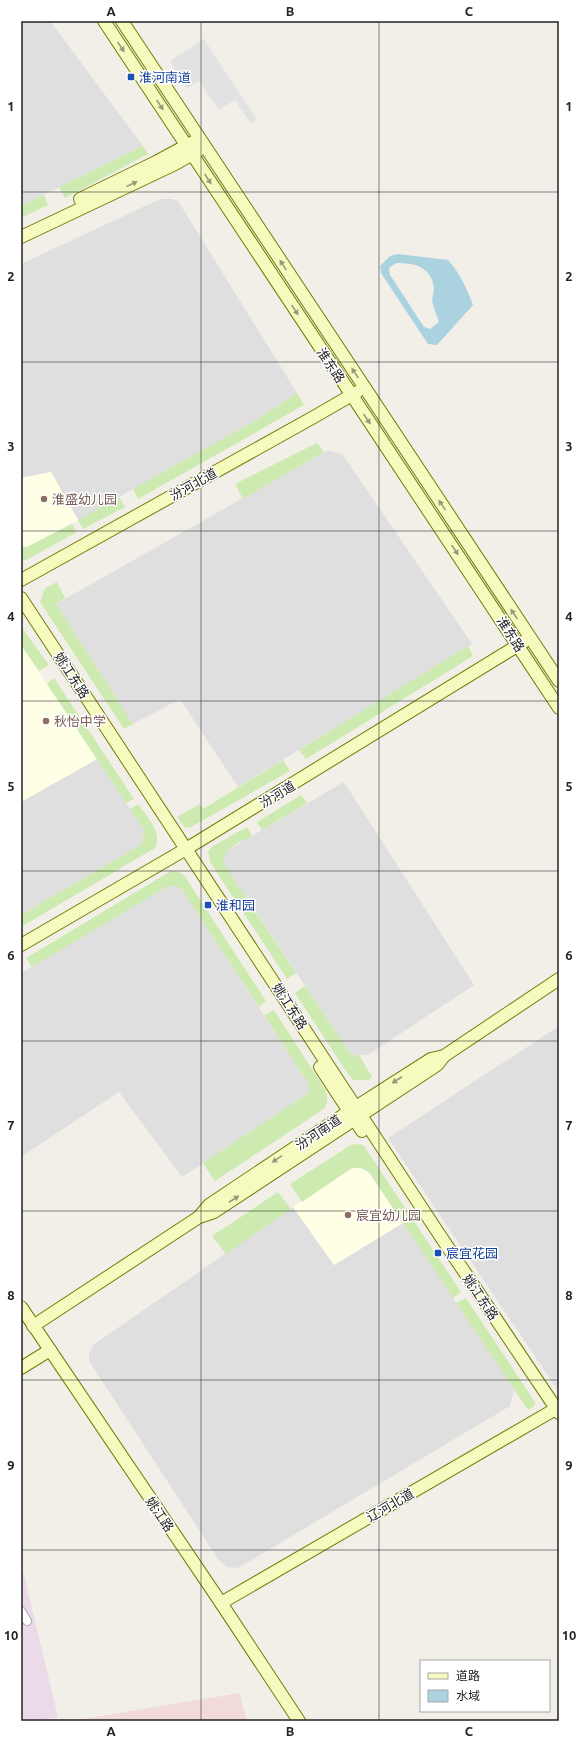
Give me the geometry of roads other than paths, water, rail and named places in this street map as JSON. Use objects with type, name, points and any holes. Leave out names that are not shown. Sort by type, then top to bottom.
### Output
[{"type":"street","name":"淮东路","points":[[104,21],[559,708]]},
{"type":"street","name":"淮东路","points":[[122,21],[559,681]]},
{"type":"street","points":[[21,237],[203,142]]},
{"type":"street","points":[[21,228],[189,150]]},
{"type":"street","name":"汾河北道","points":[[21,580],[364,388]]},
{"type":"street","name":"姚江东路","points":[[21,598],[355,1114],[437,1231],[556,1410],[559,1423]]},
{"type":"street","name":"姚江东路","points":[[21,612],[183,850]]},
{"type":"street","name":"汾河道","points":[[21,945],[183,850],[530,638]]},
{"type":"street","name":"汾河南道","points":[[33,1326],[199,1217],[209,1205],[355,1114],[431,1059],[444,1056],[559,980]]},
{"type":"street","name":"姚江路","points":[[21,1307],[299,1721]]},
{"type":"street","points":[[21,1368],[50,1350]]},
{"type":"street","name":"辽河北道","points":[[221,1603],[556,1410]]},
{"type":"street","points":[[21,1611],[27,1621]]},
{"type":"water","points":[[398,254],[448,260],[463,281],[473,305],[437,345],[428,344],[381,273],[380,266],[390,256]],"holes":[[[396,263],[421,267],[429,275],[434,288],[432,302],[439,322],[430,329],[424,327],[390,275],[389,268]]]},
{"type":"place","name":"淮河南道","points":[[131,77]]},
{"type":"place","name":"淮盛幼儿园","points":[[44,499]]},
{"type":"place","name":"秋怡中学","points":[[46,721]]},
{"type":"place","name":"淮和园","points":[[208,905]]},
{"type":"place","name":"宸宜幼儿园","points":[[348,1215]]},
{"type":"place","name":"宸宜花园","points":[[438,1253]]}]
